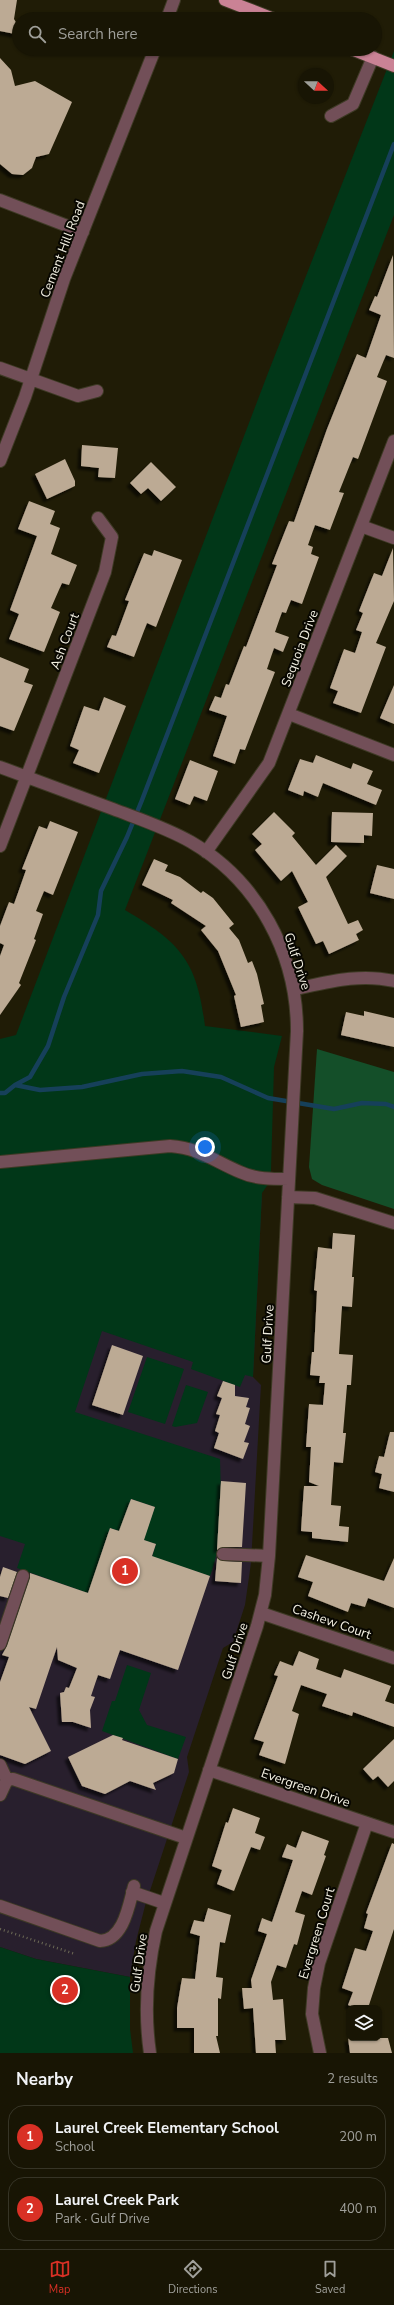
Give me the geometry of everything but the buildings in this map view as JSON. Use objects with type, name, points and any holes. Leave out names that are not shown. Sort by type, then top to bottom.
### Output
[{"type":"main road","points":[[225,0],[256,12]]},
{"type":"main road","points":[[373,57],[394,66]]},
{"type":"street","points":[[170,12],[174,0]]},
{"type":"street","name":"Cement Hill Road","points":[[0,461],[31,380],[48,322],[152,56]]},
{"type":"street","points":[[331,116],[353,104],[373,57]]},
{"type":"street","points":[[0,200],[83,232]]},
{"type":"street","points":[[0,368],[78,396],[97,391]]},
{"type":"street","name":"Sequoia Drive","points":[[206,852],[269,763],[394,441]]},
{"type":"street","name":"Ash Court","points":[[0,846],[105,572],[112,537],[98,518]]},
{"type":"street","points":[[361,526],[394,538]]},
{"type":"street","points":[[289,714],[394,755]]},
{"type":"street","name":"Gulf Drive","points":[[0,767],[146,822],[179,836],[206,852],[235,877],[264,912],[279,940],[295,989],[298,1031],[294,1077],[269,1556],[261,1613],[164,1903],[152,1947],[148,1977],[147,2025],[150,2053]]},
{"type":"street","points":[[295,989],[348,979],[370,977],[394,981]]},
{"type":"street","points":[[0,1162],[170,1146],[187,1148],[204,1153],[240,1173],[256,1178],[289,1180]]},
{"type":"street","points":[[288,1197],[314,1198],[394,1223]]},
{"type":"street","points":[[223,1554],[269,1556]]},
{"type":"street","points":[[0,1644],[23,1576]]},
{"type":"street","name":"Cashew Court","points":[[261,1613],[394,1658]]},
{"type":"street","points":[[0,1765],[7,1780]]},
{"type":"street","name":"Evergreen Drive","points":[[209,1770],[394,1832]]},
{"type":"street","points":[[7,1780],[13,1779],[186,1838]]},
{"type":"street","points":[[0,1795],[7,1780]]},
{"type":"street","name":"Evergreen Court","points":[[320,2053],[312,2014],[314,1988],[319,1964],[367,1823]]},
{"type":"street","points":[[0,1906],[100,1940],[107,1940],[115,1936],[120,1927],[133,1889],[164,1903]]},
{"type":"path","points":[[0,1929],[75,1954]]},
{"type":"shaded area","points":[[0,1173],[262,1193],[253,1377],[261,1385],[251,1563],[245,1605],[233,1642],[223,1648],[187,1757],[189,1772],[145,1906],[136,1941],[130,1977],[36,1959],[0,1947]]},
{"type":"green space","points":[[394,51],[394,215],[125,910],[160,933],[173,944],[183,956],[191,969],[197,985],[202,1004],[205,1026],[282,1036],[274,1067],[271,1170],[269,1183],[262,1193],[253,1377],[245,1375],[240,1387],[191,1369],[193,1362],[102,1331],[75,1412],[220,1459],[220,1519],[217,1549],[210,1576],[152,1557],[156,1544],[143,1540],[155,1507],[131,1499],[124,1518],[122,1532],[110,1528],[88,1593],[17,1568],[25,1544],[0,1536],[0,1039],[16,1035],[268,373]]},
{"type":"green space","points":[[317,1049],[394,1072],[394,1209],[322,1185],[312,1179],[309,1167]]},
{"type":"green space","points":[[147,1357],[184,1369],[165,1424],[128,1412]]},
{"type":"green space","points":[[186,1385],[208,1392],[197,1423],[175,1427],[172,1426]]},
{"type":"green space","points":[[127,1665],[151,1673],[139,1710],[147,1725],[186,1737],[178,1759],[102,1731],[112,1701],[115,1701]]},
{"type":"green space","points":[[0,1947],[36,1959],[130,1977],[130,2029],[133,2053],[0,2053]]},
{"type":"waterway","points":[[15,1085],[30,1077],[48,1046],[64,997],[98,915],[101,891],[127,837],[142,800],[394,144]]},
{"type":"waterway","points":[[0,1093],[5,1093],[15,1085],[40,1090],[82,1087],[142,1074],[182,1071],[221,1077],[268,1098],[334,1109],[362,1103],[386,1104],[394,1107]]},
{"type":"place","name":"Laurel Creek Elementary School","points":[[125,1571]]},
{"type":"place","name":"Laurel Creek Park","points":[[65,1990]]}]
